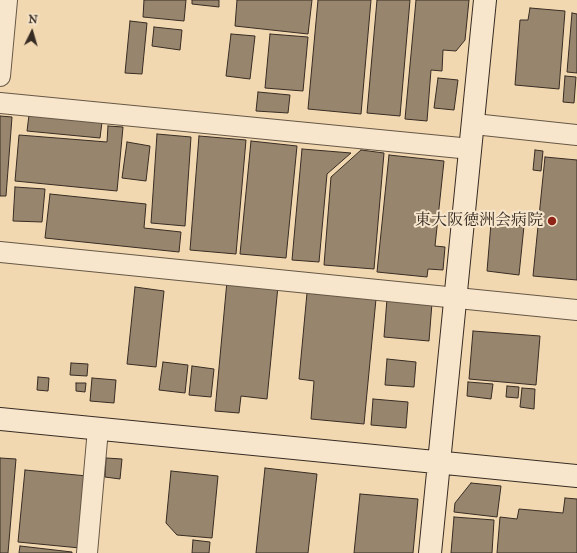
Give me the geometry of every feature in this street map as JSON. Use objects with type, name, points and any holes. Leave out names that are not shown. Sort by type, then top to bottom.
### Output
[{"type":"street","points":[[0,76],[7,0]]},
{"type":"street","points":[[430,553],[474,124],[485,0]]},
{"type":"street","points":[[0,103],[471,149]]},
{"type":"street","points":[[474,124],[577,135]]},
{"type":"street","points":[[0,252],[577,310]]},
{"type":"street","points":[[0,419],[577,476]]},
{"type":"street","points":[[87,553],[98,429]]},
{"type":"building","points":[[144,0],[186,0],[184,21],[143,17]]},
{"type":"building","points":[[192,0],[219,0],[219,7],[192,4]]},
{"type":"building","points":[[237,0],[312,0],[308,34],[235,26]]},
{"type":"building","points":[[318,0],[371,0],[361,114],[308,109]]},
{"type":"building","points":[[377,0],[410,0],[400,116],[367,113]]},
{"type":"building","points":[[416,0],[469,0],[465,40],[456,51],[443,50],[442,71],[431,70],[427,121],[405,119]]},
{"type":"building","points":[[530,8],[565,11],[559,89],[515,85],[520,20],[528,20]]},
{"type":"building","points":[[572,13],[577,14],[577,73],[567,72]]},
{"type":"building","points":[[130,21],[147,23],[142,74],[125,73]]},
{"type":"building","points":[[154,27],[182,30],[180,50],[152,46]]},
{"type":"building","points":[[231,34],[255,36],[250,79],[226,76]]},
{"type":"building","points":[[270,34],[308,37],[303,91],[265,88]]},
{"type":"building","points":[[565,76],[576,77],[574,103],[563,102]]},
{"type":"building","points":[[438,78],[458,80],[454,110],[434,108]]},
{"type":"building","points":[[258,92],[290,95],[288,113],[256,111]]},
{"type":"building","points":[[29,115],[102,122],[100,138],[27,131]]},
{"type":"building","points":[[0,116],[12,117],[6,196],[0,196]]},
{"type":"building","points":[[108,126],[123,127],[117,191],[15,181],[19,135],[107,142]]},
{"type":"building","points":[[157,134],[191,137],[185,226],[151,223]]},
{"type":"building","points":[[199,136],[246,140],[236,254],[190,250]]},
{"type":"building","points":[[251,141],[297,146],[286,258],[240,254]]},
{"type":"building","points":[[127,142],[150,146],[146,181],[122,178]]},
{"type":"building","points":[[302,149],[351,153],[327,174],[319,262],[292,260]]},
{"type":"building","points":[[361,150],[384,153],[374,269],[324,265],[331,177]]},
{"type":"building","points":[[535,150],[543,151],[541,171],[533,170]]},
{"type":"building","points":[[389,155],[444,161],[435,246],[445,247],[443,270],[428,269],[427,277],[377,272]]},
{"type":"building","name":"東大阪徳洲会病院","points":[[545,157],[577,160],[577,280],[533,276]]},
{"type":"building","points":[[15,187],[45,189],[42,222],[13,221]]},
{"type":"building","points":[[50,194],[146,204],[144,228],[181,232],[179,252],[45,238]]},
{"type":"building","points":[[491,223],[524,226],[519,275],[487,271]]},
{"type":"building","points":[[227,281],[278,286],[267,399],[241,396],[239,413],[215,411]]},
{"type":"building","points":[[135,287],[164,291],[156,367],[127,364]]},
{"type":"building","points":[[307,293],[376,299],[364,424],[311,419],[314,381],[299,379]]},
{"type":"building","points":[[387,299],[432,303],[429,341],[384,337]]},
{"type":"building","points":[[473,331],[540,336],[536,385],[469,379]]},
{"type":"building","points":[[387,359],[416,362],[414,387],[385,385]]},
{"type":"building","points":[[163,362],[188,365],[185,393],[159,390]]},
{"type":"building","points":[[71,363],[88,364],[87,376],[70,375]]},
{"type":"building","points":[[192,366],[214,369],[211,397],[189,395]]},
{"type":"building","points":[[38,377],[49,378],[48,391],[37,390]]},
{"type":"building","points":[[92,378],[116,380],[114,403],[90,401]]},
{"type":"building","points":[[468,382],[493,384],[491,399],[467,396]]},
{"type":"building","points":[[76,383],[86,383],[85,392],[76,391]]},
{"type":"building","points":[[507,386],[519,387],[518,398],[506,397]]},
{"type":"building","points":[[522,388],[535,389],[534,409],[520,407]]},
{"type":"building","points":[[373,399],[408,402],[406,428],[371,425]]},
{"type":"building","points":[[0,458],[16,459],[8,553],[0,553]]},
{"type":"building","points":[[106,458],[122,459],[120,479],[105,477]]},
{"type":"building","points":[[265,468],[317,474],[308,553],[256,553]]},
{"type":"building","points":[[25,470],[87,476],[80,548],[18,542]]},
{"type":"building","points":[[171,471],[218,476],[212,538],[177,535],[166,523]]},
{"type":"building","points":[[471,483],[501,486],[497,517],[454,512],[455,503]]},
{"type":"building","points":[[360,494],[418,499],[413,553],[354,553]]},
{"type":"building","points":[[565,498],[577,499],[577,553],[497,553],[500,517],[517,519],[519,509],[563,513]]},
{"type":"building","points":[[454,517],[494,520],[492,553],[451,553]]},
{"type":"building","points":[[193,540],[210,542],[209,553],[192,553]]},
{"type":"building","points":[[20,546],[72,552],[72,553],[19,553]]},
{"type":"place","name":"東大阪徳洲会病院","points":[[552,221]]}]
